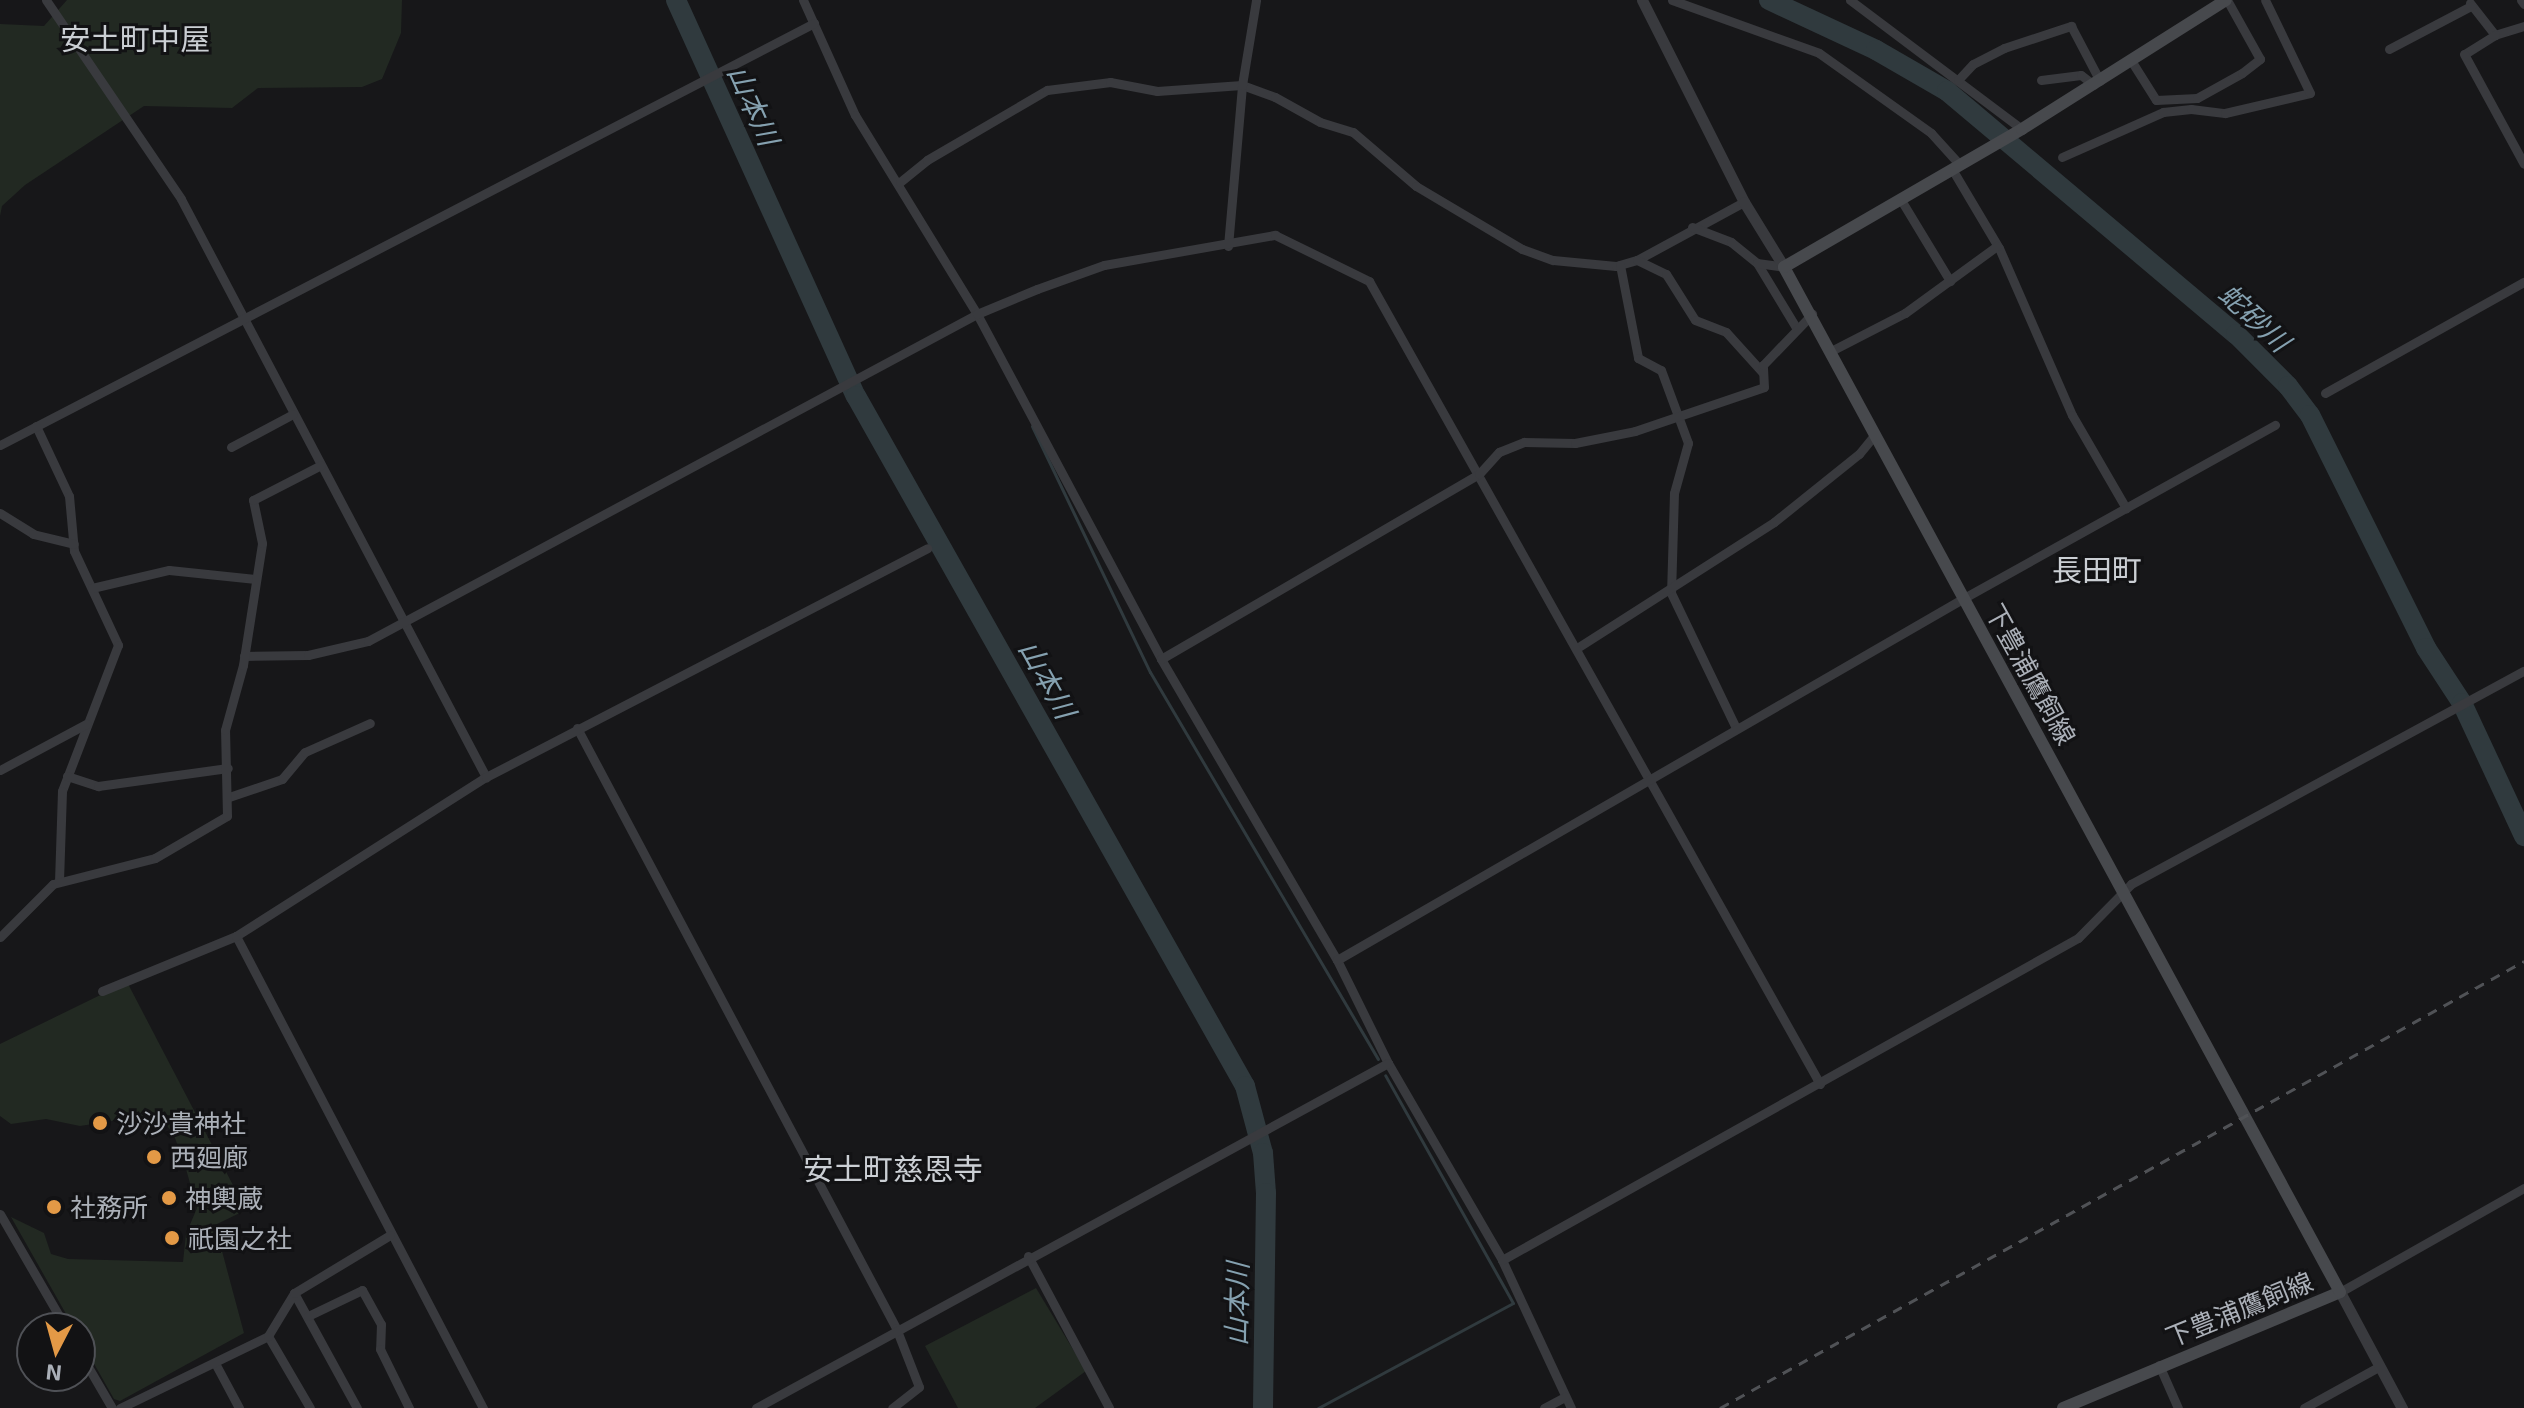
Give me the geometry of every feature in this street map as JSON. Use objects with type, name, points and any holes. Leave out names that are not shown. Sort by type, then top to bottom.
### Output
[{"type":"main road","points":[[1784,267],[2022,129],[2227,0]]},
{"type":"main road","name":"下豊浦鷹飼線","points":[[1784,267],[2340,1292],[2159,1365],[2063,1408]]},
{"type":"street","points":[[46,0],[103,88],[147,141],[407,623],[486,777]]},
{"type":"street","points":[[803,0],[855,115],[900,182],[977,314],[1161,659],[1337,960],[1388,1063],[1502,1260],[1571,1408]]},
{"type":"street","points":[[1228,246],[1242,85],[1256,0]]},
{"type":"street","points":[[1642,0],[1744,202],[1784,267]]},
{"type":"street","points":[[1672,0],[1819,53],[1931,133],[1956,167],[1997,246],[2072,415],[2126,508]]},
{"type":"street","points":[[1850,0],[2022,129]]},
{"type":"street","points":[[2132,62],[2156,100],[2197,98],[2242,73],[2260,59],[2227,0]]},
{"type":"street","points":[[2062,157],[2163,112],[2225,113],[2310,93],[2265,0]]},
{"type":"street","points":[[2389,49],[2470,3],[2495,35]]},
{"type":"street","points":[[0,445],[719,68],[814,23]]},
{"type":"street","points":[[1958,80],[1973,64],[2004,48],[2071,26],[2097,83]]},
{"type":"street","points":[[2524,26],[2495,35],[2464,54],[2524,164]]},
{"type":"street","points":[[2041,80],[2081,75],[2097,83]]},
{"type":"street","points":[[900,182],[927,160],[1047,90],[1083,82],[1157,91],[1242,85],[1320,122],[1353,132],[1416,186],[1522,249],[1553,260],[1620,265],[1637,260],[1692,227],[1744,202]]},
{"type":"street","points":[[1901,200],[1950,281]]},
{"type":"street","points":[[1692,227],[1731,242],[1757,263],[1797,329]]},
{"type":"street","points":[[244,656],[338,650],[407,623],[977,314],[1104,265],[1228,246],[1275,235],[1369,281],[1820,1084]]},
{"type":"street","points":[[1831,351],[1886,325],[1997,246]]},
{"type":"street","points":[[1637,260],[1666,274],[1695,320],[1726,332],[1763,373]]},
{"type":"street","points":[[1757,263],[1784,267]]},
{"type":"street","points":[[1620,265],[1638,358],[1661,370],[1688,443],[1674,493],[1671,593],[1736,728]]},
{"type":"street","points":[[2325,393],[2524,282]]},
{"type":"street","points":[[1161,659],[1479,474],[1499,452],[1524,442],[1575,443],[1678,419],[1764,387],[1763,365],[1812,314]]},
{"type":"street","points":[[231,447],[293,414]]},
{"type":"street","points":[[1337,960],[1736,728],[2275,425]]},
{"type":"street","points":[[36,426],[69,496],[74,544],[118,645],[67,776],[59,882]]},
{"type":"street","points":[[1577,648],[1671,593],[1774,522],[1859,454],[1875,434]]},
{"type":"street","points":[[0,937],[59,882],[155,858],[227,816],[229,797],[225,730],[244,656],[262,543],[253,500],[321,465]]},
{"type":"street","points":[[0,513],[33,534],[74,544]]},
{"type":"street","points":[[102,991],[236,936],[486,777],[927,548]]},
{"type":"street","points":[[92,588],[169,570],[256,579]]},
{"type":"street","points":[[1502,1260],[2078,938],[2124,889],[2524,671]]},
{"type":"street","points":[[229,797],[282,779],[305,752],[370,723]]},
{"type":"street","points":[[0,770],[86,724]]},
{"type":"street","points":[[577,728],[896,1328],[919,1387],[892,1408]]},
{"type":"street","points":[[67,776],[98,786],[228,768]]},
{"type":"street","points":[[236,936],[483,1408]]},
{"type":"street","points":[[756,1408],[896,1328],[1388,1063]]},
{"type":"street","points":[[2402,1408],[2340,1292],[2524,1188]]},
{"type":"street","points":[[0,1214],[57,1312]]},
{"type":"street","points":[[120,1408],[268,1336],[294,1293],[390,1235]]},
{"type":"street","points":[[1028,1256],[1109,1408]]},
{"type":"street","points":[[308,1316],[362,1290],[381,1324],[380,1349],[409,1408]]},
{"type":"street","points":[[294,1293],[357,1408]]},
{"type":"street","points":[[268,1336],[310,1408]]},
{"type":"street","points":[[215,1363],[239,1408]]},
{"type":"street","points":[[2159,1365],[2178,1408]]},
{"type":"street","points":[[2304,1408],[2380,1366]]},
{"type":"street","points":[[96,1380],[112,1408]]},
{"type":"street","points":[[1544,1408],[1565,1397]]},
{"type":"shaded area","points":[[67,0],[402,0],[401,33],[382,79],[362,87],[258,88],[232,108],[144,106],[25,185],[2,206],[0,216],[0,24],[44,26]]},
{"type":"shaded area","name":"沙沙貴神社","points":[[127,982],[246,1210],[215,1225],[244,1333],[120,1401],[114,1399],[96,1367],[96,1312],[65,1312],[11,1217],[44,1233],[51,1254],[68,1259],[183,1262],[186,1234],[197,1208],[184,1162],[173,1133],[157,1114],[80,1126],[46,1119],[11,1124],[0,1116],[0,1044]]},
{"type":"shaded area","points":[[1036,1288],[1086,1371],[1035,1408],[958,1408],[925,1346]]},
{"type":"waterway","name":"山本川","points":[[676,0],[856,396],[1245,1086],[1263,1153],[1266,1193],[1263,1408]]},
{"type":"waterway","name":"蛇砂川","points":[[1769,0],[1876,50],[1947,91],[2236,334],[2288,386],[2310,415],[2426,648],[2462,703],[2524,836]]},
{"type":"waterway","points":[[1032,426],[1150,672],[1378,1059]]},
{"type":"waterway","points":[[1318,1408],[1513,1303],[1385,1075]]},
{"type":"railway","points":[[1720,1408],[2524,961]]},
{"type":"place","name":"沙沙貴神社","points":[[100,1123]]},
{"type":"place","name":"西廻廊","points":[[154,1157]]},
{"type":"place","name":"神輿蔵","points":[[169,1198]]},
{"type":"place","name":"社務所","points":[[54,1207]]},
{"type":"place","name":"祇園之社","points":[[172,1238]]},
{"type":"district","name":"安土町中屋","points":[[135,38]]},
{"type":"district","name":"長田町","points":[[2097,569]]},
{"type":"district","name":"安土町慈恩寺","points":[[893,1168]]}]
